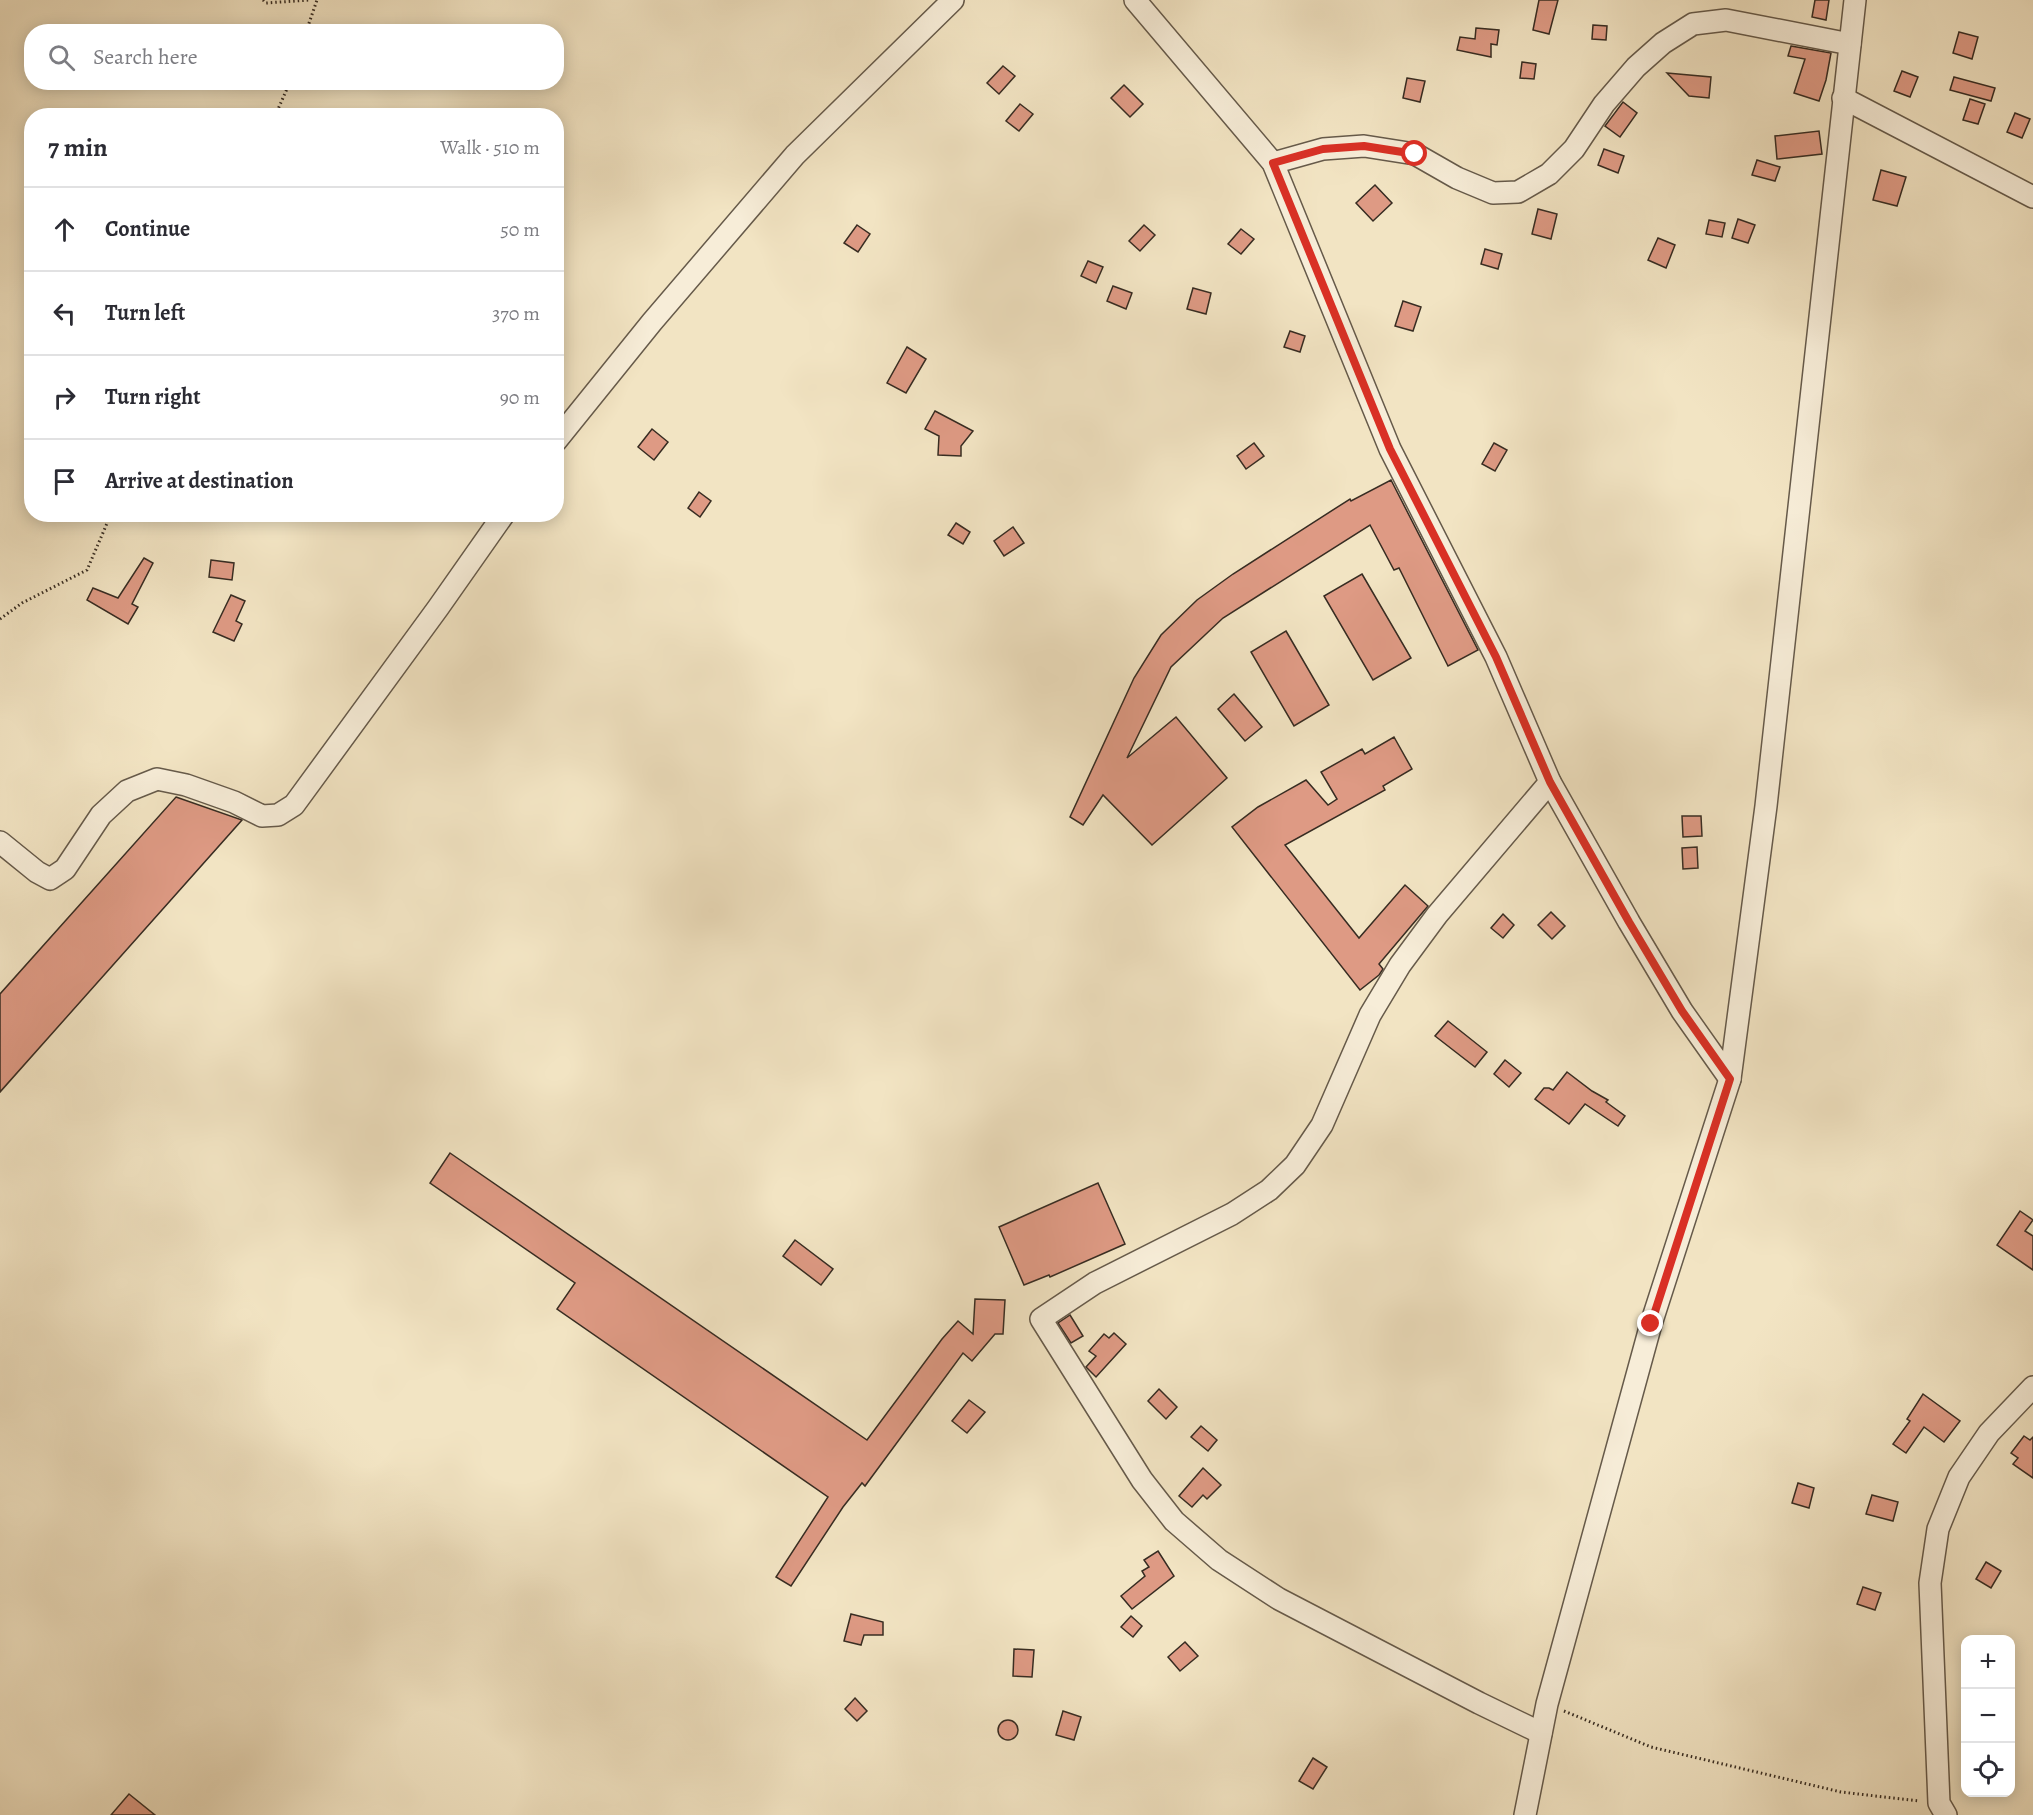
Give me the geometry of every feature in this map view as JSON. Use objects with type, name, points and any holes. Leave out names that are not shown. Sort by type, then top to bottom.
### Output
[{"type":"street","points":[[564,431],[652,322],[795,155],[953,0]]},
{"type":"street","points":[[1135,0],[1273,163],[1390,449],[1496,657],[1550,782],[1682,1011],[1730,1079]]},
{"type":"street","points":[[1525,1815],[1546,1704],[1651,1324],[1730,1079],[1766,806],[1855,0]]},
{"type":"street","points":[[1273,163],[1323,149],[1364,146],[1415,154],[1457,178],[1492,193],[1518,192],[1549,174],[1574,149],[1604,104],[1636,67],[1663,43],[1693,24],[1726,20],[1850,44]]},
{"type":"street","points":[[1843,98],[2033,197]]},
{"type":"street","points":[[0,842],[37,872],[50,879],[65,869],[101,815],[127,791],[157,779],[186,785],[234,802],[262,816],[279,815],[294,805],[498,522]]},
{"type":"street","points":[[1541,1733],[1279,1599],[1219,1560],[1174,1521],[1142,1480],[1041,1319],[1095,1283],[1232,1214],[1269,1190],[1295,1165],[1322,1125],[1370,1015],[1400,965],[1437,915],[1550,782]]},
{"type":"street","points":[[1942,1809],[1930,1583],[1938,1529],[1959,1477],[1989,1433],[2033,1387]]},
{"type":"path","points":[[263,0],[266,3],[310,0]]},
{"type":"path","points":[[309,24],[317,0]]},
{"type":"path","points":[[279,108],[286,90]]},
{"type":"path","points":[[0,619],[22,603],[87,570],[108,522]]},
{"type":"path","points":[[1546,1704],[1651,1747],[1841,1792],[1942,1809]]},
{"type":"building","points":[[1539,0],[1558,0],[1549,34],[1533,30]]},
{"type":"building","points":[[1815,0],[1829,0],[1826,20],[1812,17]]},
{"type":"building","points":[[1593,25],[1607,26],[1606,40],[1592,39]]},
{"type":"building","points":[[1476,28],[1499,30],[1497,45],[1491,44],[1491,57],[1457,50],[1460,37],[1475,39]]},
{"type":"building","points":[[1959,32],[1978,37],[1972,59],[1953,53]]},
{"type":"building","points":[[1791,46],[1831,53],[1819,101],[1794,93],[1805,59],[1788,56]]},
{"type":"building","points":[[1522,62],[1536,64],[1534,79],[1520,78]]},
{"type":"building","points":[[1003,66],[1015,76],[999,94],[987,83]]},
{"type":"building","points":[[1902,71],[1918,77],[1910,97],[1894,91]]},
{"type":"building","points":[[1667,73],[1711,77],[1709,98],[1689,96]]},
{"type":"building","points":[[1954,77],[1995,88],[1991,101],[1950,90]]},
{"type":"building","points":[[1407,78],[1425,81],[1420,102],[1403,98]]},
{"type":"building","points":[[1124,85],[1143,104],[1130,117],[1111,98]]},
{"type":"building","points":[[1970,99],[1985,104],[1978,124],[1963,120]]},
{"type":"building","points":[[1623,102],[1637,113],[1620,137],[1605,126]]},
{"type":"building","points":[[1020,104],[1033,114],[1019,131],[1006,121]]},
{"type":"building","points":[[2015,113],[2030,119],[2022,138],[2007,132]]},
{"type":"building","points":[[1819,131],[1822,154],[1777,159],[1775,136]]},
{"type":"building","points":[[1604,149],[1624,156],[1618,173],[1598,165]]},
{"type":"building","points":[[1757,160],[1780,167],[1775,181],[1752,175]]},
{"type":"building","points":[[1881,170],[1906,177],[1897,206],[1873,200]]},
{"type":"building","points":[[1375,185],[1392,203],[1373,221],[1356,203]]},
{"type":"building","points":[[1538,209],[1557,214],[1551,239],[1532,234]]},
{"type":"building","points":[[1738,219],[1755,225],[1748,243],[1732,238]]},
{"type":"building","points":[[1709,220],[1725,223],[1722,237],[1706,234]]},
{"type":"building","points":[[857,225],[870,234],[858,252],[844,243]]},
{"type":"building","points":[[1144,225],[1155,235],[1140,251],[1129,241]]},
{"type":"building","points":[[1241,229],[1254,239],[1241,254],[1228,244]]},
{"type":"building","points":[[1658,238],[1675,245],[1666,268],[1648,260]]},
{"type":"building","points":[[1485,249],[1502,254],[1498,269],[1481,264]]},
{"type":"building","points":[[1088,261],[1103,267],[1096,283],[1081,276]]},
{"type":"building","points":[[1113,286],[1132,293],[1126,309],[1107,301]]},
{"type":"building","points":[[1193,288],[1211,293],[1206,314],[1187,309]]},
{"type":"building","points":[[1403,301],[1421,307],[1413,331],[1395,326]]},
{"type":"building","points":[[1290,331],[1305,336],[1300,352],[1284,347]]},
{"type":"building","points":[[907,347],[926,359],[906,393],[887,383]]},
{"type":"building","points":[[935,411],[973,431],[961,446],[961,456],[938,455],[939,436],[925,429]]},
{"type":"building","points":[[652,429],[668,442],[654,460],[638,447]]},
{"type":"building","points":[[1254,443],[1264,456],[1246,469],[1237,456]]},
{"type":"building","points":[[1494,443],[1507,450],[1495,471],[1482,464]]},
{"type":"building","points":[[1391,480],[1478,650],[1448,666],[1399,568],[1394,570],[1370,525],[1223,618],[1171,667],[1127,758],[1176,717],[1227,778],[1152,845],[1103,795],[1083,825],[1070,817],[1134,678],[1161,635],[1197,600],[1233,574],[1350,499],[1351,501]]},
{"type":"building","points":[[699,492],[711,501],[700,517],[688,508]]},
{"type":"building","points":[[956,523],[970,532],[963,544],[948,535]]},
{"type":"building","points":[[1013,527],[1024,543],[1004,556],[994,541]]},
{"type":"building","points":[[144,558],[153,563],[132,604],[138,607],[128,624],[87,600],[93,588],[118,598]]},
{"type":"building","points":[[211,560],[234,563],[232,580],[209,577]]},
{"type":"building","points":[[1362,574],[1411,658],[1373,680],[1324,596]]},
{"type":"building","points":[[231,595],[245,601],[236,621],[242,624],[234,641],[213,632]]},
{"type":"building","points":[[1286,631],[1329,705],[1294,726],[1251,652]]},
{"type":"building","points":[[1234,694],[1262,727],[1245,741],[1218,709]]},
{"type":"building","points":[[1394,737],[1412,769],[1383,786],[1385,790],[1285,845],[1359,938],[1405,885],[1428,906],[1379,964],[1383,969],[1379,975],[1360,990],[1232,827],[1258,807],[1306,780],[1328,805],[1337,799],[1321,772],[1362,749],[1365,754]]},
{"type":"building","points":[[176,797],[242,820],[0,1092],[0,994]]},
{"type":"building","points":[[1682,816],[1701,816],[1702,836],[1683,837]]},
{"type":"building","points":[[1697,847],[1698,868],[1683,869],[1682,848]]},
{"type":"building","points":[[1551,912],[1565,926],[1552,939],[1538,925]]},
{"type":"building","points":[[1503,914],[1514,925],[1503,938],[1491,928]]},
{"type":"building","points":[[1448,1021],[1487,1052],[1475,1067],[1435,1036]]},
{"type":"building","points":[[1505,1060],[1521,1073],[1509,1087],[1494,1074]]},
{"type":"building","points":[[1567,1072],[1608,1100],[1606,1102],[1625,1116],[1618,1126],[1585,1104],[1569,1124],[1535,1099],[1544,1088],[1553,1090]]},
{"type":"building","points":[[450,1153],[867,1440],[958,1321],[973,1334],[975,1299],[1005,1300],[1003,1334],[995,1334],[972,1361],[963,1353],[865,1486],[862,1483],[843,1507],[791,1586],[776,1577],[828,1497],[557,1309],[575,1283],[430,1183]]},
{"type":"building","points":[[1098,1183],[1125,1244],[1050,1277],[1049,1275],[1024,1285],[999,1227]]},
{"type":"building","points":[[2020,1211],[2033,1220],[2025,1231],[2033,1236],[2033,1270],[1997,1245]]},
{"type":"building","points":[[795,1240],[833,1269],[821,1285],[783,1256]]},
{"type":"building","points":[[1070,1315],[1083,1336],[1071,1343],[1058,1323]]},
{"type":"building","points":[[1114,1333],[1126,1344],[1096,1377],[1086,1367],[1096,1356],[1089,1351],[1104,1334],[1109,1338]]},
{"type":"building","points":[[1159,1389],[1177,1407],[1166,1419],[1148,1401]]},
{"type":"building","points":[[1923,1394],[1960,1421],[1944,1442],[1924,1427],[1906,1453],[1893,1444],[1910,1421],[1907,1419]]},
{"type":"building","points":[[969,1400],[985,1412],[967,1433],[952,1421]]},
{"type":"building","points":[[1201,1426],[1217,1440],[1208,1451],[1191,1437]]},
{"type":"building","points":[[2024,1436],[2030,1440],[2033,1437],[2033,1478],[2013,1464],[2018,1458],[2011,1453]]},
{"type":"building","points":[[1203,1468],[1221,1485],[1207,1499],[1203,1495],[1192,1507],[1179,1496]]},
{"type":"building","points":[[1798,1483],[1814,1488],[1809,1508],[1792,1503]]},
{"type":"building","points":[[1872,1495],[1898,1502],[1893,1521],[1866,1514]]},
{"type":"building","points":[[1158,1551],[1174,1576],[1132,1609],[1121,1596],[1145,1576],[1142,1571],[1149,1567],[1144,1560]]},
{"type":"building","points":[[1986,1562],[2001,1571],[1991,1588],[1976,1579]]},
{"type":"building","points":[[1863,1587],[1881,1593],[1875,1610],[1857,1604]]},
{"type":"building","points":[[851,1614],[883,1622],[883,1635],[864,1635],[861,1645],[844,1641]]},
{"type":"building","points":[[1131,1616],[1142,1626],[1133,1637],[1121,1627]]},
{"type":"building","points":[[1185,1642],[1198,1656],[1180,1671],[1168,1657]]},
{"type":"building","points":[[1014,1649],[1034,1650],[1032,1677],[1013,1676]]},
{"type":"building","points":[[855,1698],[867,1711],[857,1721],[845,1709]]},
{"type":"building","points":[[1063,1711],[1081,1717],[1074,1740],[1056,1735]]},
{"type":"building","points":[[1008,1720],[1015,1723],[1018,1730],[1015,1737],[1008,1740],[1001,1737],[998,1730],[1001,1723]]},
{"type":"building","points":[[1313,1758],[1327,1767],[1313,1789],[1299,1781]]},
{"type":"building","points":[[129,1794],[155,1815],[111,1815]]},
{"type":"route","points":[[1415,154],[1364,146],[1323,149],[1273,163],[1390,449],[1496,657],[1550,782],[1682,1011],[1730,1079],[1651,1324]]}]
